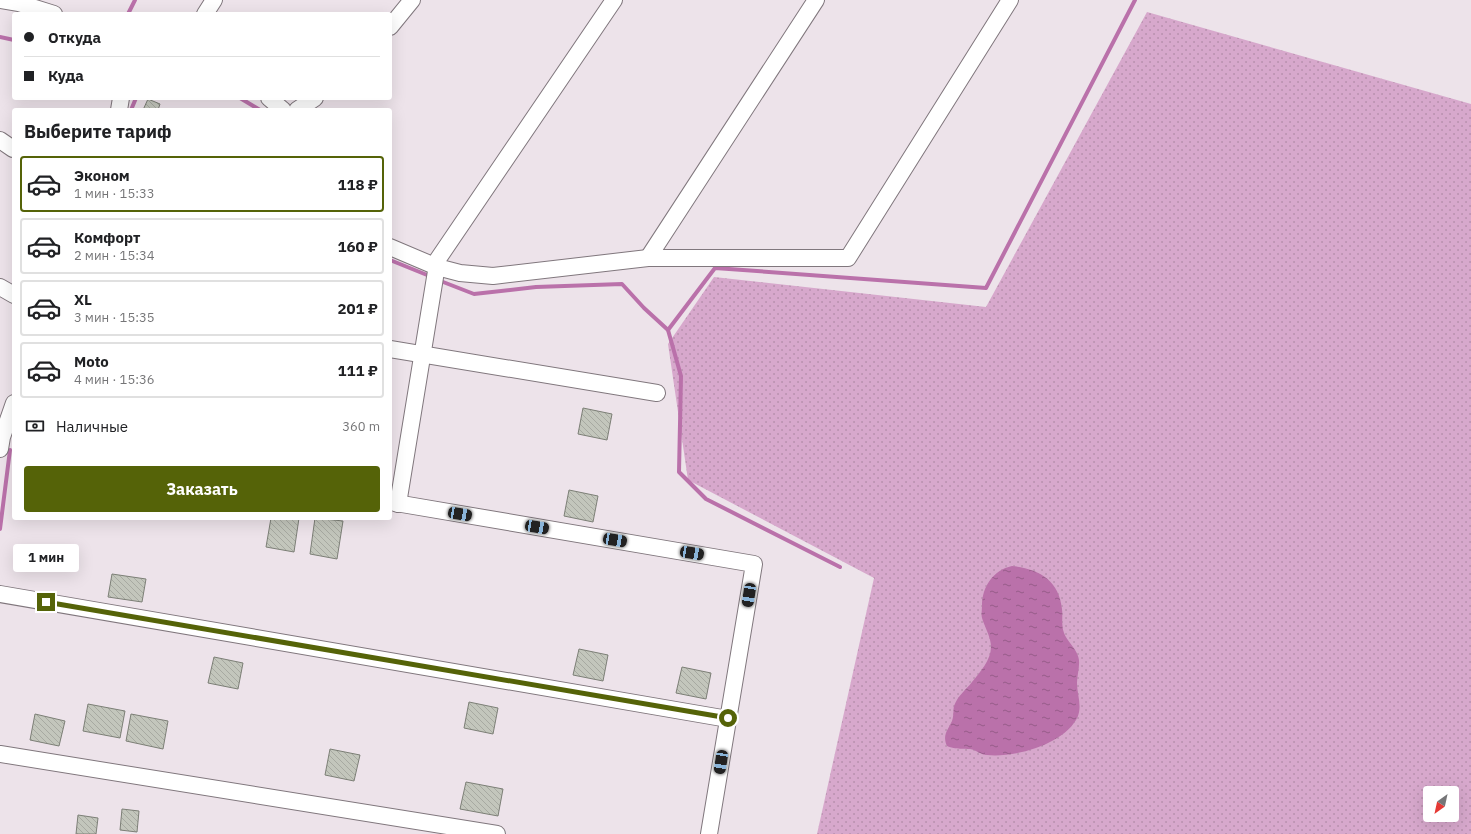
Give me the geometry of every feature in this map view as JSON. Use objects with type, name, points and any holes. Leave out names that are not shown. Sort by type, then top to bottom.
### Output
[{"type":"street","points":[[1,0],[19,3],[48,12]]},
{"type":"street","points":[[206,12],[214,0]]},
{"type":"street","points":[[392,25],[412,0]]},
{"type":"street","points":[[614,0],[438,259],[423,354],[394,503],[754,564],[709,834]]},
{"type":"street","points":[[648,258],[816,0]]},
{"type":"street","points":[[392,248],[437,267],[460,274],[493,276],[648,258],[848,258],[1010,0]]},
{"type":"street","points":[[271,100],[281,108]]},
{"type":"street","points":[[300,108],[312,100]]},
{"type":"street","points":[[0,140],[12,148]]},
{"type":"street","points":[[0,287],[12,294]]},
{"type":"street","points":[[392,349],[657,393]]},
{"type":"street","points":[[5,442],[12,411]]},
{"type":"street","points":[[0,594],[728,718]]},
{"type":"street","points":[[0,754],[496,834]]},
{"type":"shaded area","points":[[1147,12],[1471,104],[1471,834],[817,834],[874,578],[688,480],[668,344],[714,277],[986,307]]},
{"type":"water","points":[[1012,566],[1039,573],[1052,583],[1057,590],[1062,609],[1064,633],[1079,659],[1077,683],[1079,704],[1078,716],[1072,726],[1063,734],[1038,747],[1025,751],[1011,754],[987,755],[970,749],[947,746],[945,736],[953,719],[954,706],[984,666],[991,652],[990,640],[982,616],[983,599],[986,586],[999,571]]},
{"type":"building","points":[[148,100],[160,104],[159,108],[144,108]]},
{"type":"building","points":[[583,408],[612,414],[607,440],[578,434]]},
{"type":"building","points":[[569,490],[598,496],[593,522],[564,516]]},
{"type":"building","points":[[271,520],[299,520],[294,552],[266,547]]},
{"type":"building","points":[[315,520],[343,521],[337,559],[310,554]]},
{"type":"building","points":[[112,574],[146,579],[142,602],[108,597]]},
{"type":"building","points":[[579,649],[608,655],[603,681],[573,675]]},
{"type":"building","points":[[214,657],[243,663],[238,689],[208,683]]},
{"type":"building","points":[[682,667],[711,673],[706,699],[676,693]]},
{"type":"building","points":[[469,702],[498,708],[493,734],[464,728]]},
{"type":"building","points":[[88,704],[125,711],[120,738],[83,731]]},
{"type":"building","points":[[35,714],[65,721],[59,746],[30,740]]},
{"type":"building","points":[[131,714],[168,721],[163,749],[126,741]]},
{"type":"building","points":[[330,749],[360,755],[354,781],[325,775]]},
{"type":"building","points":[[466,782],[503,789],[498,816],[460,809]]},
{"type":"building","points":[[122,809],[139,811],[137,832],[120,830]]},
{"type":"building","points":[[78,815],[98,818],[96,834],[76,834]]},
{"type":"waterway","points":[[129,12],[135,0]]},
{"type":"waterway","points":[[668,330],[715,268],[986,288],[1135,0]]},
{"type":"waterway","points":[[0,37],[12,40]]},
{"type":"waterway","points":[[132,108],[135,100]]},
{"type":"waterway","points":[[243,100],[257,108]]},
{"type":"waterway","points":[[392,261],[432,277]]},
{"type":"waterway","points":[[438,280],[474,294],[536,287],[622,284],[644,308],[668,330],[681,376],[679,472],[706,499],[840,567]]},
{"type":"waterway","points":[[0,529],[10,450]]},
{"type":"route","points":[[46,602],[728,718]]}]
